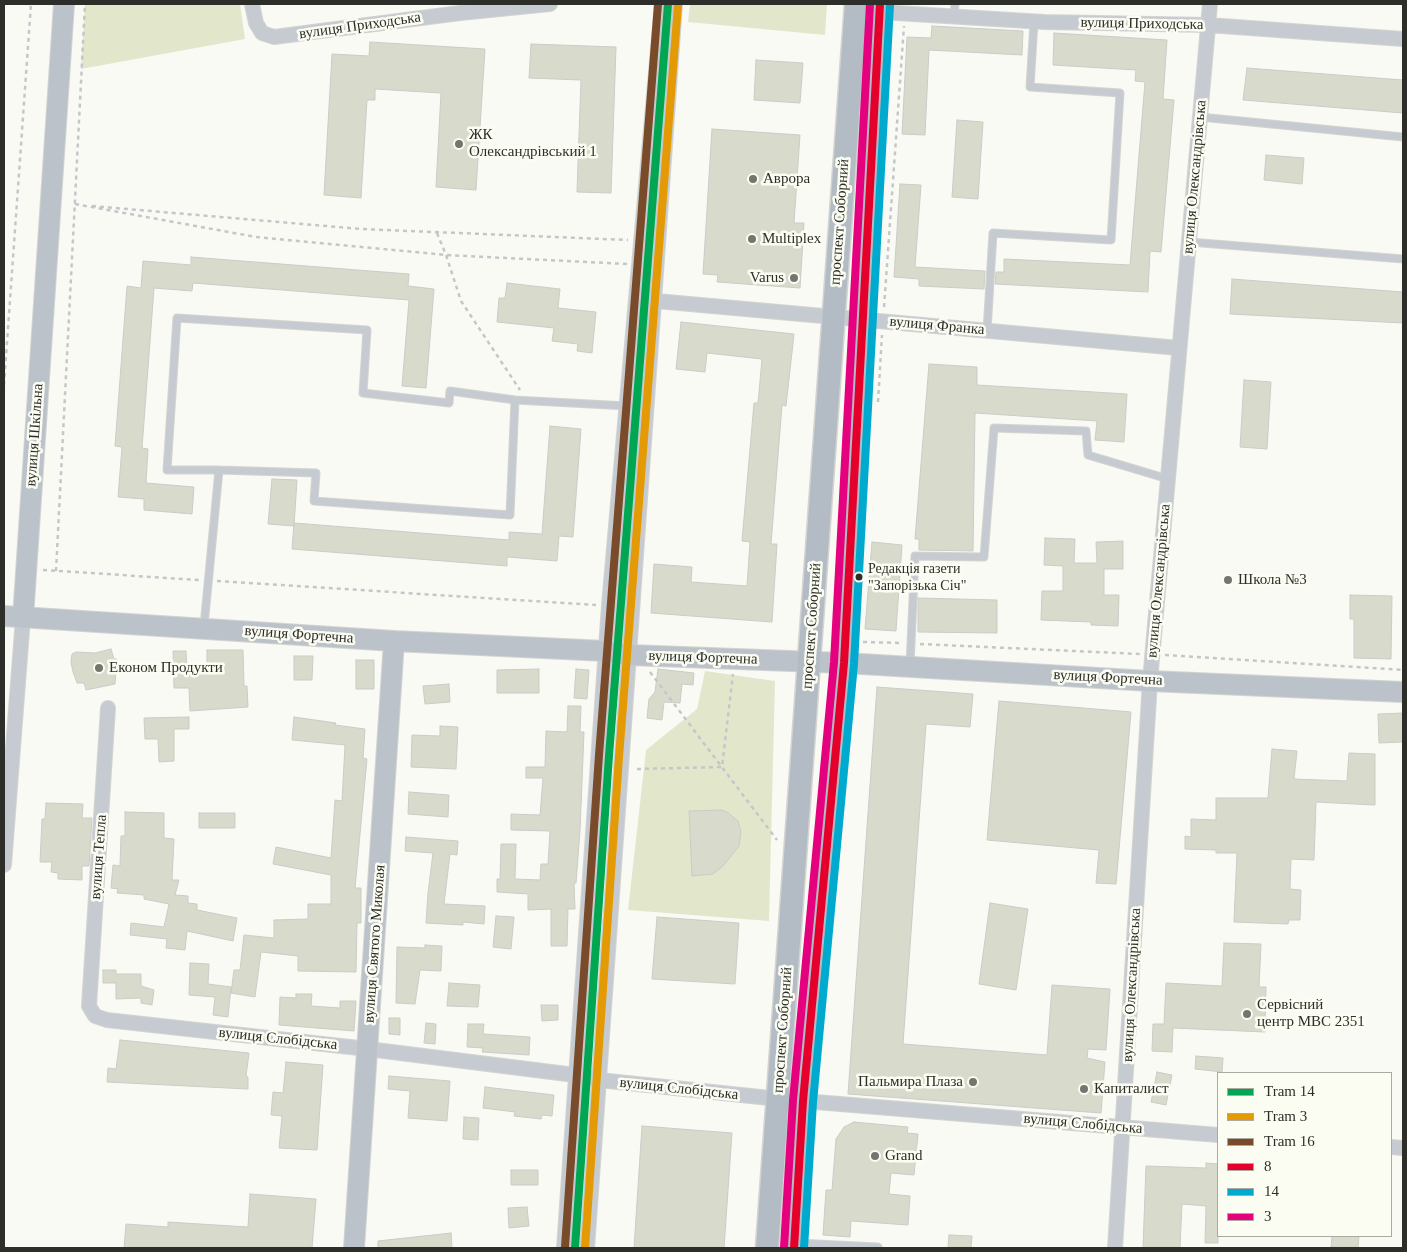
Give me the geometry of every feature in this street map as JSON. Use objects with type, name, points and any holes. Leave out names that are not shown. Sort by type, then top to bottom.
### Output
[{"type":"main road","name":"вулиця Шкільна","points":[[13,617],[26,569],[64,4]]},
{"type":"main road","name":"проспект Соборний","points":[[768,1248],[856,4]]},
{"type":"main road","name":"проспект Соборний","points":[[794,1246],[803,1101],[844,663],[873,321],[880,8]]},
{"type":"main road","name":"вулиця Фортечна","points":[[13,617],[394,641],[606,651],[629,655],[844,663],[1150,681],[1403,692]]},
{"type":"main road","name":"вулиця Святого Миколая","points":[[354,1248],[394,641]]},
{"type":"street","name":"вулиця Приходська","points":[[252,4],[256,23],[262,34],[274,37],[460,13],[550,4]]},
{"type":"street","points":[[564,1248],[609,605],[662,4]]},
{"type":"street","points":[[587,1248],[675,4]]},
{"type":"street","name":"вулиця Олександрівська","points":[[1115,1248],[1124,1128],[1152,654],[1210,4]]},
{"type":"street","name":"вулиця Приходська","points":[[880,8],[905,14],[955,10],[1034,22],[1208,24],[1403,39]]},
{"type":"street","name":"вулиця Франка","points":[[635,299],[1179,348]]},
{"type":"street","name":"вулиця Шкільна","points":[[4,865],[13,617]]},
{"type":"street","name":"вулиця Тепла","points":[[89,1006],[108,708]]},
{"type":"street","name":"вулиця Слобідська","points":[[89,1006],[95,1016],[107,1020],[368,1049],[575,1075],[599,1080],[779,1099],[1217,1134]]},
{"type":"lane","points":[[987,330],[993,233],[1111,240],[1120,92],[1030,87],[1034,22]]},
{"type":"lane","points":[[1200,117],[1403,137]]},
{"type":"lane","points":[[1189,242],[1403,259]]},
{"type":"lane","points":[[515,400],[510,515],[314,501],[316,473],[167,470],[177,318],[368,330],[363,393],[449,403],[450,391],[515,400],[627,406]]},
{"type":"lane","points":[[909,667],[915,556],[984,557],[994,428],[1086,431],[1088,455],[1168,479]]},
{"type":"lane","points":[[204,629],[219,470]]},
{"type":"lane","points":[[794,1246],[878,1247]]},
{"type":"path","points":[[4,385],[31,4]]},
{"type":"path","points":[[56,571],[85,4]]},
{"type":"path","points":[[881,352],[873,321],[905,14]]},
{"type":"path","points":[[75,204],[352,228],[642,241]]},
{"type":"path","points":[[75,204],[256,237],[446,254],[640,264]]},
{"type":"path","points":[[437,233],[461,301],[527,401]]},
{"type":"path","points":[[26,569],[609,605]]},
{"type":"path","points":[[858,642],[1152,654],[1403,670]]},
{"type":"path","points":[[649,670],[777,840]]},
{"type":"path","points":[[722,766],[733,670]]},
{"type":"path","points":[[637,769],[722,766]]},
{"type":"green space","points":[[85,4],[240,4],[245,39],[81,69]]},
{"type":"green space","points":[[690,4],[827,4],[825,35],[688,22]]},
{"type":"green space","points":[[705,671],[775,681],[769,921],[628,910],[646,750],[697,709]]},
{"type":"building","points":[[932,26],[1023,31],[1022,55],[929,50],[925,135],[902,134],[907,37],[931,38]]},
{"type":"building","points":[[1054,33],[1167,40],[1163,99],[1174,100],[1161,252],[1150,251],[1148,292],[995,284],[996,272],[1004,272],[1004,259],[1130,265],[1145,82],[1135,81],[1136,70],[1053,65]]},
{"type":"building","name":"ЖК Олександрівський 1","points":[[370,42],[485,49],[476,190],[436,187],[441,93],[375,89],[375,100],[367,100],[361,198],[324,195],[332,54],[369,56]]},
{"type":"building","points":[[531,44],[616,47],[611,193],[577,192],[581,80],[529,78]]},
{"type":"building","points":[[756,60],[803,63],[800,103],[754,100]]},
{"type":"building","points":[[1247,68],[1403,80],[1403,113],[1243,100]]},
{"type":"building","points":[[957,120],[983,122],[978,199],[952,197]]},
{"type":"building","name":"Аврора","points":[[712,129],[800,135],[794,223],[804,223],[800,288],[717,282],[718,275],[703,274]]},
{"type":"building","points":[[1266,155],[1304,158],[1302,184],[1264,180]]},
{"type":"building","points":[[900,184],[921,185],[915,267],[985,271],[984,289],[919,286],[919,279],[894,277]]},
{"type":"building","points":[[191,257],[409,274],[408,286],[434,289],[426,388],[402,386],[409,300],[193,283],[192,291],[154,288],[142,448],[148,449],[146,483],[194,487],[192,514],[144,510],[144,499],[118,497],[122,447],[115,446],[127,286],[141,288],[143,261],[191,265]]},
{"type":"building","points":[[1232,279],[1403,292],[1403,323],[1230,314]]},
{"type":"building","points":[[507,283],[560,289],[558,308],[596,312],[592,353],[577,351],[578,344],[552,341],[554,328],[497,322],[499,298],[505,298]]},
{"type":"building","points":[[681,322],[794,334],[786,406],[782,405],[771,544],[777,544],[772,622],[651,613],[654,564],[692,567],[691,582],[747,586],[750,542],[742,541],[754,403],[758,403],[762,359],[707,353],[705,372],[676,369]]},
{"type":"building","points":[[929,364],[977,367],[977,385],[1127,394],[1124,442],[1095,440],[1097,421],[975,413],[973,551],[919,550],[919,539],[915,539]]},
{"type":"building","points":[[1244,380],[1271,382],[1267,449],[1240,447]]},
{"type":"building","points":[[550,426],[581,429],[573,537],[559,536],[557,561],[507,557],[507,566],[292,549],[294,523],[509,540],[509,532],[542,534]]},
{"type":"building","points":[[272,479],[297,480],[294,526],[268,524]]},
{"type":"building","points":[[1045,538],[1075,539],[1074,563],[1097,563],[1096,542],[1123,541],[1123,569],[1104,569],[1104,595],[1119,595],[1118,626],[1091,625],[1091,622],[1041,620],[1042,591],[1063,591],[1063,566],[1044,565]]},
{"type":"building","points":[[872,542],[902,545],[896,631],[865,629]]},
{"type":"building","points":[[1350,595],[1392,596],[1391,659],[1354,658],[1354,619],[1350,619]]},
{"type":"building","points":[[918,598],[997,600],[997,633],[918,632]]},
{"type":"building","points":[[111,649],[114,659],[117,659],[115,684],[86,690],[84,683],[77,683],[71,662],[72,654],[76,652],[95,653]]},
{"type":"building","points":[[207,650],[243,650],[244,686],[247,686],[248,707],[190,711],[189,688],[174,688],[173,651],[186,651],[187,670],[207,669]]},
{"type":"building","points":[[294,656],[313,656],[312,680],[294,680]]},
{"type":"building","points":[[356,660],[374,660],[374,689],[356,689]]},
{"type":"building","points":[[539,669],[539,693],[497,693],[497,670]]},
{"type":"building","points":[[576,669],[589,670],[587,699],[574,698]]},
{"type":"building","points":[[658,669],[694,673],[693,685],[682,684],[680,703],[664,702],[662,720],[647,718],[649,699],[655,692]]},
{"type":"building","points":[[449,684],[450,702],[425,704],[423,686]]},
{"type":"building","points":[[877,687],[973,694],[970,727],[926,724],[903,1044],[1047,1055],[1052,985],[1110,989],[1106,1050],[1088,1049],[1087,1058],[1105,1062],[1101,1113],[848,1094]]},
{"type":"building","points":[[999,701],[1131,712],[1116,884],[1096,883],[1099,850],[987,840]]},
{"type":"building","points":[[568,706],[581,706],[580,732],[584,732],[580,831],[576,883],[574,883],[575,909],[568,909],[567,946],[551,946],[551,909],[528,910],[528,894],[497,892],[497,879],[500,879],[501,844],[516,844],[515,879],[540,880],[541,864],[548,864],[550,831],[511,830],[511,814],[540,815],[543,778],[526,778],[526,767],[545,767],[546,731],[567,732]]},
{"type":"building","points":[[1403,713],[1403,742],[1379,743],[1378,714]]},
{"type":"building","points":[[189,717],[189,729],[174,729],[174,761],[159,762],[158,739],[145,739],[144,718]]},
{"type":"building","points":[[294,717],[365,729],[363,758],[367,759],[355,888],[361,888],[361,923],[357,923],[356,972],[298,971],[298,956],[261,952],[255,997],[231,993],[234,970],[240,970],[244,935],[274,938],[274,920],[308,919],[308,904],[331,904],[331,875],[273,864],[276,847],[331,858],[335,800],[342,801],[345,745],[292,740]]},
{"type":"building","points":[[440,726],[458,727],[456,769],[411,767],[412,735],[440,736]]},
{"type":"building","points":[[1272,749],[1297,751],[1294,779],[1347,781],[1349,753],[1375,754],[1375,805],[1316,802],[1314,860],[1291,859],[1290,889],[1301,890],[1300,920],[1289,920],[1288,924],[1234,922],[1237,853],[1216,853],[1216,850],[1185,849],[1185,836],[1191,837],[1191,819],[1216,820],[1216,798],[1268,798]]},
{"type":"building","points":[[409,792],[449,795],[448,817],[408,814]]},
{"type":"building","points":[[46,803],[83,804],[82,818],[92,818],[89,866],[82,866],[82,880],[58,879],[58,873],[51,872],[52,862],[40,862],[42,819],[45,819]]},
{"type":"building","points":[[721,810],[727,812],[738,821],[741,832],[739,846],[723,866],[713,874],[692,876],[689,811]]},
{"type":"building","points":[[125,812],[164,813],[164,838],[174,839],[172,880],[179,880],[175,895],[188,896],[188,903],[197,904],[197,910],[237,918],[233,941],[187,931],[185,950],[166,948],[167,939],[130,935],[131,923],[164,927],[169,904],[144,899],[144,895],[117,893],[118,889],[111,888],[113,865],[120,866],[121,836],[125,836]]},
{"type":"building","points":[[199,813],[235,813],[235,828],[199,828]]},
{"type":"building","points":[[406,837],[458,841],[457,855],[450,854],[444,904],[485,906],[484,924],[463,922],[463,925],[426,923],[433,853],[405,851]]},
{"type":"building","points":[[990,903],[1028,909],[1016,990],[979,984]]},
{"type":"building","points":[[496,916],[514,917],[511,949],[493,947]]},
{"type":"building","points":[[657,917],[739,923],[735,984],[652,979]]},
{"type":"building","points":[[1224,943],[1261,944],[1259,987],[1266,987],[1265,1032],[1173,1028],[1172,1052],[1152,1051],[1153,1024],[1164,1024],[1166,983],[1222,986]]},
{"type":"building","points":[[425,945],[442,946],[441,971],[420,970],[415,1004],[396,1003],[397,947],[425,948]]},
{"type":"building","points":[[190,963],[209,964],[208,984],[231,987],[228,1017],[213,1015],[215,997],[189,995]]},
{"type":"building","points":[[103,970],[116,970],[116,974],[141,974],[141,986],[154,990],[152,1005],[141,1003],[141,998],[116,999],[116,983],[103,983]]},
{"type":"building","points":[[449,983],[480,985],[478,1007],[447,1006]]},
{"type":"building","points":[[296,994],[312,994],[311,1006],[340,1008],[340,1001],[356,1001],[354,1031],[279,1025],[280,997],[296,998]]},
{"type":"building","points":[[541,1005],[558,1005],[558,1020],[542,1021]]},
{"type":"building","points":[[389,1018],[400,1018],[400,1035],[389,1034]]},
{"type":"building","points":[[426,1023],[436,1024],[435,1044],[424,1043]]},
{"type":"building","points":[[468,1024],[484,1024],[483,1034],[530,1037],[529,1055],[482,1052],[483,1048],[467,1047]]},
{"type":"building","points":[[120,1040],[249,1053],[246,1076],[248,1077],[248,1089],[107,1082],[108,1068],[116,1069]]},
{"type":"building","points":[[1196,1056],[1223,1058],[1222,1072],[1195,1069]]},
{"type":"building","points":[[286,1062],[323,1065],[317,1150],[279,1148],[282,1116],[271,1115],[273,1092],[283,1093]]},
{"type":"building","points":[[1157,1072],[1172,1075],[1166,1105],[1151,1102]]},
{"type":"building","points":[[389,1076],[450,1081],[447,1121],[408,1118],[410,1091],[388,1089]]},
{"type":"building","points":[[485,1087],[554,1095],[552,1116],[542,1115],[541,1119],[514,1116],[515,1112],[483,1108]]},
{"type":"building","points":[[464,1117],[479,1118],[478,1140],[463,1139]]},
{"type":"building","points":[[854,1122],[908,1127],[907,1133],[918,1134],[914,1175],[891,1173],[889,1194],[910,1196],[908,1225],[851,1221],[850,1237],[823,1235],[826,1190],[832,1190],[836,1139],[844,1127]]},
{"type":"building","points":[[642,1126],[732,1133],[724,1248],[634,1248]]},
{"type":"building","points":[[1206,1163],[1217,1164],[1218,1243],[1205,1243],[1206,1206],[1182,1204],[1180,1248],[1143,1248],[1146,1166],[1206,1168]]},
{"type":"building","points":[[511,1170],[538,1170],[538,1185],[511,1185]]},
{"type":"building","points":[[250,1194],[316,1199],[312,1248],[124,1248],[126,1224],[168,1227],[168,1222],[248,1227]]},
{"type":"building","points":[[527,1207],[529,1226],[509,1228],[508,1208]]},
{"type":"building","points":[[451,1233],[452,1248],[378,1248],[378,1241]]},
{"type":"building","points":[[949,1235],[972,1236],[971,1248],[948,1248]]},
{"type":"building","points":[[1332,1237],[1359,1237],[1358,1248],[1331,1247]]},
{"type":"tram line","name":"16","points":[[565,1247],[599,755],[658,4]]},
{"type":"tram line","name":"14","points":[[575,1248],[609,756],[668,4]]},
{"type":"tram line","name":"3","points":[[585,1248],[619,757],[678,5]]},
{"type":"transit line","name":"3","points":[[784,1247],[793,1100],[834,662],[870,4]]},
{"type":"transit line","name":"8","points":[[794,1248],[803,1101],[844,663],[880,4]]},
{"type":"transit line","name":"14","points":[[804,1248],[813,1102],[854,664],[890,5]]},
{"type":"place","name":"ЖК Олександрівський 1","points":[[459,144]]},
{"type":"place","name":"Аврора","points":[[753,179]]},
{"type":"place","name":"Multiplex","points":[[752,239]]},
{"type":"place","name":"Varus","points":[[794,278]]},
{"type":"place","name":"Редакція газети \"Запорізька Січ\"","points":[[859,577]]},
{"type":"place","name":"Школа №3","points":[[1228,580]]},
{"type":"place","name":"Економ Продукти","points":[[99,668]]},
{"type":"place","name":"Сервісний центр МВС 2351","points":[[1247,1014]]},
{"type":"place","name":"Пальмира Плаза","points":[[973,1082]]},
{"type":"place","name":"Капиталист","points":[[1084,1089]]},
{"type":"place","name":"Grand","points":[[875,1156]]}]
